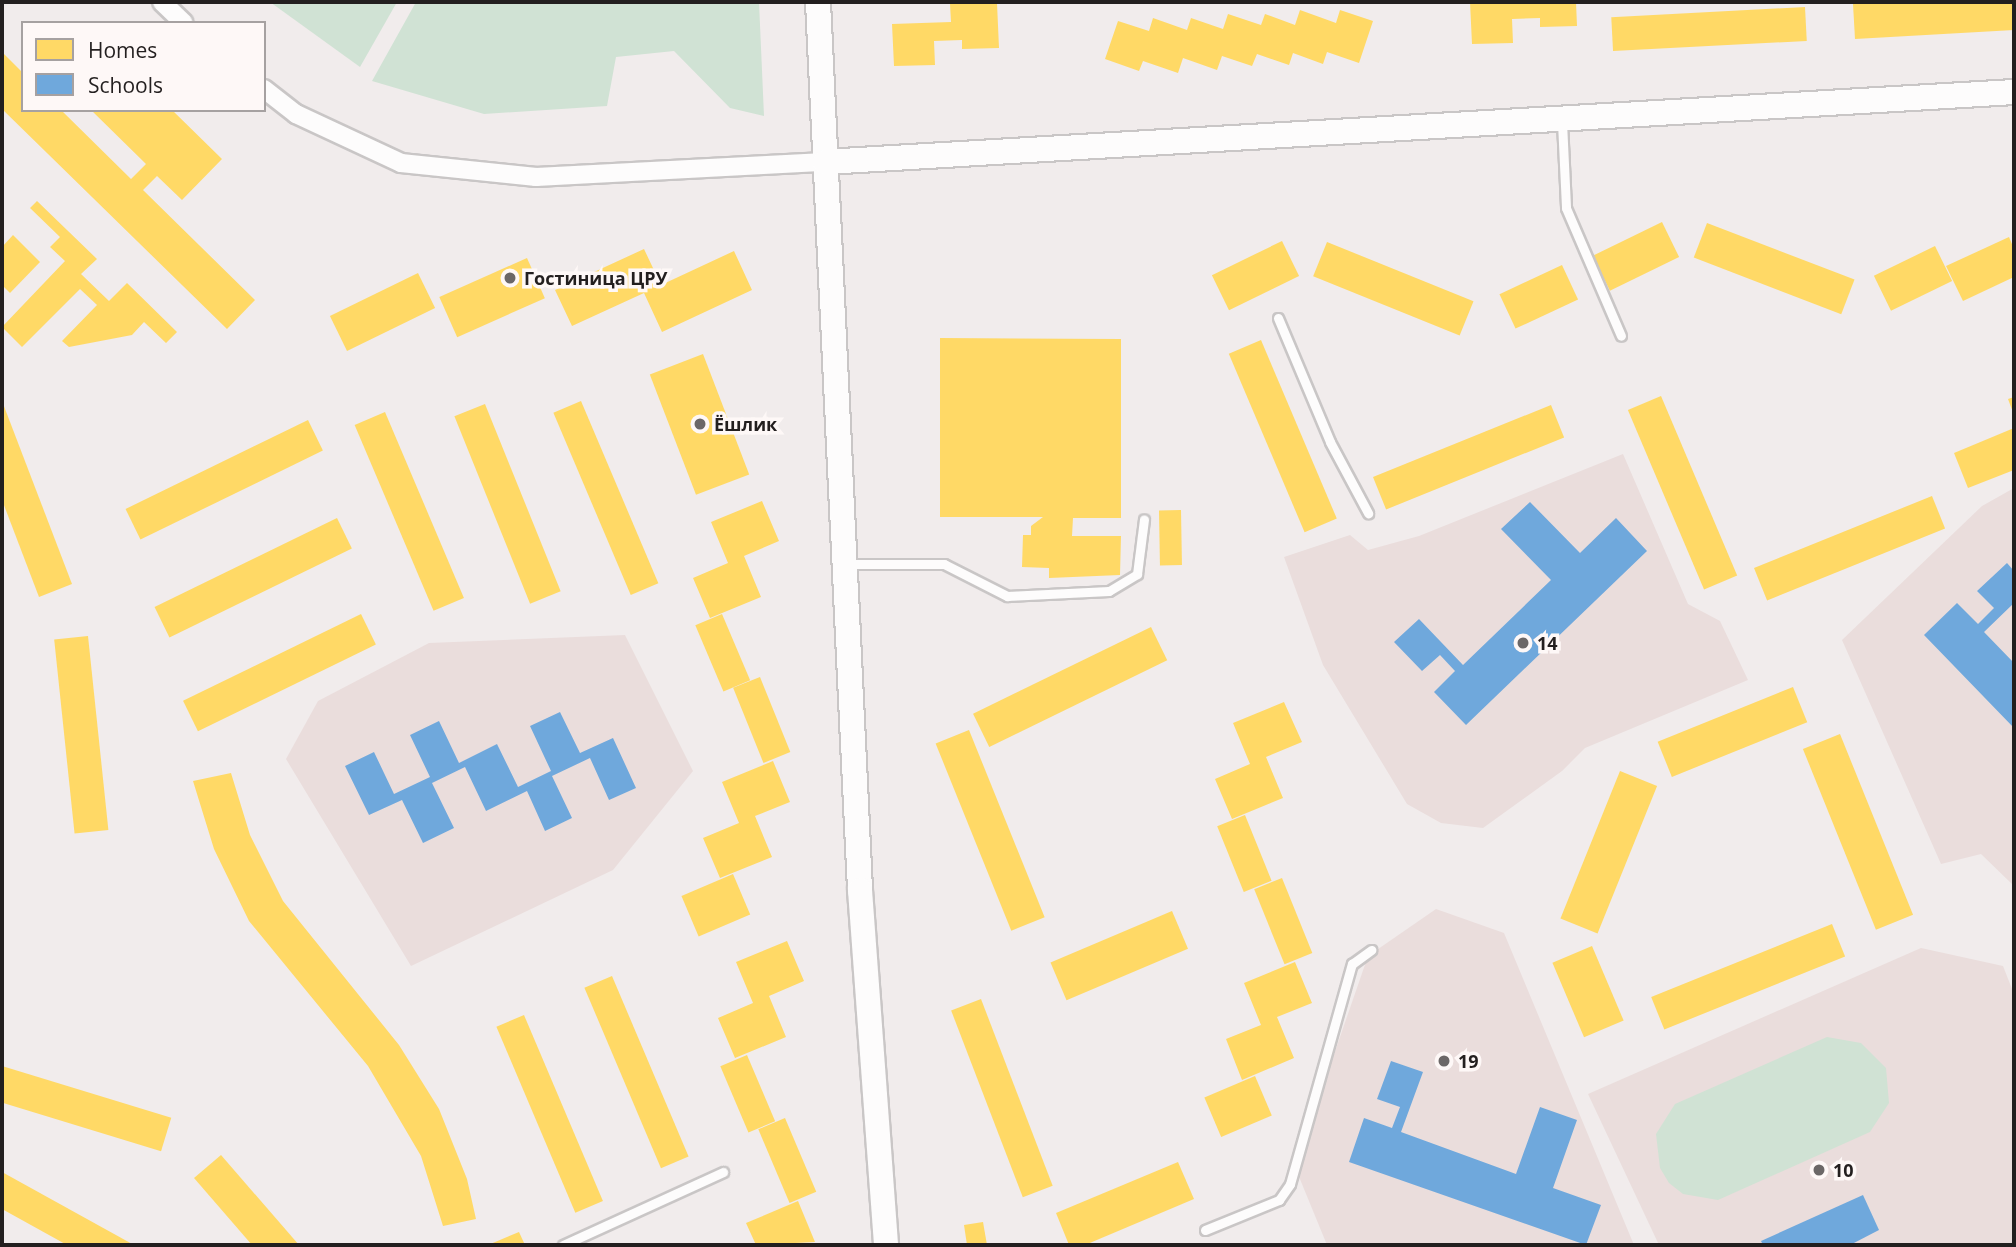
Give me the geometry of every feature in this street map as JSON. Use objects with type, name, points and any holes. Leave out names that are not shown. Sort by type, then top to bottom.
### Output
[{"type":"street","points":[[162,2],[182,21]]},
{"type":"street","points":[[818,2],[860,890],[886,1245]]},
{"type":"street","points":[[266,91],[296,114],[401,163],[536,177],[2014,92]]},
{"type":"lane","points":[[1562,120],[1566,208],[1621,336]]},
{"type":"lane","points":[[1278,318],[1330,442],[1368,513]]},
{"type":"lane","points":[[844,564],[944,564],[1007,596],[1109,592],[1137,574],[1144,519]]},
{"type":"lane","points":[[1205,1230],[1279,1200],[1290,1184],[1352,964],[1371,950]]},
{"type":"lane","points":[[563,1245],[723,1172]]},
{"type":"shaded area","name":"14","points":[[1623,454],[1688,604],[1720,621],[1748,680],[1585,748],[1562,771],[1483,828],[1441,823],[1407,804],[1323,665],[1284,557],[1350,535],[1368,550],[1419,536]]},
{"type":"shaded area","points":[[2014,488],[2013,885],[1981,854],[1941,864],[1842,640],[1982,506]]},
{"type":"shaded area","points":[[625,635],[693,771],[613,870],[411,966],[286,759],[318,701],[429,643]]},
{"type":"shaded area","name":"19","points":[[1436,909],[1504,933],[1634,1245],[1327,1245],[1295,1167],[1368,956]]},
{"type":"shaded area","name":"10","points":[[1921,948],[2003,966],[2014,994],[2014,1245],[1659,1245],[1588,1094]]},
{"type":"green space","points":[[270,2],[397,2],[360,67]]},
{"type":"green space","points":[[416,2],[759,2],[764,116],[730,108],[674,51],[616,57],[607,106],[484,114],[372,81]]},
{"type":"green space","points":[[1827,1037],[1861,1043],[1886,1068],[1889,1103],[1870,1132],[1718,1200],[1683,1194],[1669,1183],[1660,1168],[1656,1134],[1675,1104]]},
{"type":"building: Homes","points":[[1470,2],[1576,2],[1577,26],[1540,27],[1540,18],[1512,19],[1513,43],[1472,44]]},
{"type":"building: Homes","points":[[2014,2],[2014,30],[1855,39],[1853,4]]},
{"type":"building: Homes","points":[[997,3],[999,48],[962,49],[962,40],[934,41],[935,65],[894,66],[892,24],[951,22],[950,4]]},
{"type":"building: Homes","points":[[1805,7],[1807,41],[1613,51],[1611,17]]},
{"type":"building: Homes","points":[[1300,10],[1336,23],[1340,10],[1373,21],[1359,63],[1327,52],[1323,64],[1293,53],[1289,65],[1257,54],[1252,66],[1222,56],[1217,70],[1183,58],[1178,73],[1143,61],[1139,71],[1105,59],[1118,21],[1149,31],[1153,18],[1187,30],[1191,18],[1223,29],[1228,14],[1261,25],[1265,14],[1295,25]]},
{"type":"building: Homes","points":[[2,52],[21,71],[21,112],[63,112],[131,179],[146,164],[93,112],[174,112],[222,159],[182,200],[157,176],[143,190],[255,300],[227,329],[2,109]]},
{"type":"building: Homes","points":[[37,201],[97,259],[81,274],[109,301],[127,283],[177,332],[166,343],[144,322],[132,335],[69,347],[62,341],[97,305],[80,289],[22,347],[2,327],[65,261],[50,247],[60,237],[30,208]]},
{"type":"building: Homes","points":[[1662,222],[1679,257],[1610,291],[1593,256]]},
{"type":"building: Homes","points":[[1707,223],[1855,280],[1841,314],[1694,258]]},
{"type":"building: Homes","points":[[13,235],[40,262],[10,293],[2,285],[2,247]]},
{"type":"building: Homes","points":[[2009,237],[2014,249],[2014,277],[1963,301],[1946,266]]},
{"type":"building: Homes","points":[[1282,241],[1299,276],[1229,310],[1212,275]]},
{"type":"building: Homes","points":[[1327,242],[1473,301],[1460,335],[1313,276]]},
{"type":"building: Homes","points":[[1935,246],[1952,281],[1891,311],[1874,276]]},
{"type":"building: Homes","points":[[644,249],[661,285],[734,251],[752,290],[662,332],[644,293],[572,326],[555,290]]},
{"type":"building: Homes","name":"Гостиница ЦРУ","points":[[527,258],[545,298],[457,337],[439,297]]},
{"type":"building: Homes","points":[[1562,265],[1578,299],[1516,329],[1499,294]]},
{"type":"building: Homes","points":[[418,273],[435,308],[347,351],[330,316]]},
{"type":"building: Homes","points":[[940,338],[1121,339],[1121,518],[1073,518],[1072,536],[1121,536],[1120,575],[1049,578],[1049,568],[1022,567],[1023,535],[1031,535],[1031,526],[1043,517],[940,517]]},
{"type":"building: Homes","points":[[1261,340],[1337,519],[1305,532],[1229,354]]},
{"type":"building: Homes","name":"Ёшлик","points":[[703,354],[749,474],[696,495],[650,374]]},
{"type":"building: Homes","points":[[1661,396],[1737,575],[1704,590],[1628,410]]},
{"type":"building: Homes","points":[[2014,397],[2014,415],[2008,399]]},
{"type":"building: Homes","points":[[2,401],[72,584],[39,597],[2,500]]},
{"type":"building: Homes","points":[[581,401],[658,583],[631,595],[553,413]]},
{"type":"building: Homes","points":[[485,404],[561,591],[530,604],[454,416]]},
{"type":"building: Homes","points":[[1551,405],[1564,437],[1386,509],[1373,477]]},
{"type":"building: Homes","points":[[385,412],[464,598],[434,611],[355,425]]},
{"type":"building: Homes","points":[[308,420],[323,451],[140,540],[126,509]]},
{"type":"building: Homes","points":[[2014,428],[2014,470],[1968,488],[1954,453]]},
{"type":"building: Homes","points":[[1932,496],[1945,528],[1767,600],[1754,568]]},
{"type":"building: Homes","points":[[762,501],[779,541],[744,556],[761,597],[710,618],[693,578],[728,563],[711,522]]},
{"type":"building: Homes","points":[[1159,510],[1181,510],[1182,565],[1160,565]]},
{"type":"building: Homes","points":[[337,518],[352,549],[169,638],[155,607]]},
{"type":"building: Homes","points":[[361,614],[376,645],[198,731],[183,701]]},
{"type":"building: Homes","points":[[722,614],[750,680],[723,692],[695,625]]},
{"type":"building: Homes","points":[[1151,627],[1167,660],[989,747],[973,714]]},
{"type":"building: Homes","points":[[88,636],[108,830],[75,833],[54,640]]},
{"type":"building: Homes","points":[[760,677],[790,752],[763,763],[733,688]]},
{"type":"building: Homes","points":[[1793,687],[1807,722],[1672,777],[1658,742]]},
{"type":"building: Homes","points":[[1284,702],[1302,742],[1266,757],[1283,798],[1232,819],[1215,779],[1250,764],[1233,723]]},
{"type":"building: Homes","points":[[969,730],[1045,917],[1011,931],[936,743]]},
{"type":"building: Homes","points":[[1840,734],[1913,915],[1876,930],[1803,749]]},
{"type":"building: Homes","points":[[773,761],[790,802],[755,816],[772,857],[720,878],[703,838],[739,823],[722,782]]},
{"type":"building: Homes","points":[[1620,771],[1657,786],[1598,933],[1560,918]]},
{"type":"building: Homes","points":[[231,773],[250,835],[283,901],[399,1045],[439,1109],[467,1179],[476,1219],[443,1226],[421,1156],[368,1066],[249,921],[214,849],[193,781]]},
{"type":"building: Homes","points":[[1245,815],[1272,881],[1244,892],[1217,826]]},
{"type":"building: Homes","points":[[733,874],[750,915],[699,936],[681,896]]},
{"type":"building: Homes","points":[[1282,878],[1312,953],[1285,964],[1254,889]]},
{"type":"building: Homes","points":[[1172,911],[1188,949],[1067,1000],[1050,963]]},
{"type":"building: Homes","points":[[1832,924],[1845,956],[1664,1029],[1651,997]]},
{"type":"building: Homes","points":[[787,941],[804,981],[769,996],[786,1037],[735,1058],[718,1018],[753,1003],[736,962]]},
{"type":"building: Homes","points":[[1592,946],[1624,1021],[1584,1037],[1552,963]]},
{"type":"building: Homes","points":[[1295,962],[1312,1003],[1277,1017],[1294,1058],[1242,1080],[1226,1039],[1261,1025],[1244,983]]},
{"type":"building: Homes","points":[[612,976],[689,1156],[661,1168],[584,988]]},
{"type":"building: Homes","points":[[981,999],[1053,1186],[1023,1197],[951,1010]]},
{"type":"building: Homes","points":[[524,1015],[603,1201],[575,1213],[496,1027]]},
{"type":"building: Homes","points":[[747,1055],[775,1121],[748,1133],[720,1066]]},
{"type":"building: Homes","points":[[2,1066],[171,1118],[161,1151],[2,1103]]},
{"type":"building: Homes","points":[[1255,1076],[1272,1116],[1221,1137],[1204,1097]]},
{"type":"building: Homes","points":[[785,1118],[816,1192],[790,1203],[758,1129]]},
{"type":"building: Homes","points":[[221,1155],[299,1245],[252,1245],[194,1178]]},
{"type":"building: Homes","points":[[1178,1162],[1194,1199],[1085,1245],[1069,1245],[1056,1213]]},
{"type":"building: Homes","points":[[2,1172],[134,1245],[67,1245],[2,1209]]},
{"type":"building: Homes","points":[[798,1201],[815,1242],[756,1245],[746,1223]]},
{"type":"building: Homes","points":[[983,1222],[987,1245],[967,1245],[964,1225]]},
{"type":"building: Homes","points":[[519,1232],[525,1245],[488,1245]]},
{"type":"building: Schools","points":[[1530,502],[1580,553],[1616,518],[1647,551],[1466,725],[1434,692],[1455,671],[1440,655],[1422,671],[1394,642],[1419,619],[1463,665],[1551,580],[1501,529]]},
{"type":"building: Schools","points":[[2007,563],[2014,571],[2014,603],[1984,632],[2014,663],[2014,728],[1924,635],[1957,603],[1978,624],[1994,608],[1977,591]]},
{"type":"building: Schools","points":[[560,712],[580,753],[613,738],[636,788],[609,800],[590,758],[552,776],[572,818],[545,831],[527,791],[486,811],[465,767],[432,783],[454,828],[423,843],[402,800],[369,815],[345,766],[374,752],[394,794],[430,777],[410,735],[439,721],[459,763],[497,744],[518,787],[551,771],[530,726]]},
{"type":"building: Schools","points":[[1391,1061],[1423,1072],[1401,1132],[1516,1174],[1540,1107],[1577,1120],[1553,1188],[1601,1205],[1586,1245],[1349,1162],[1364,1118],[1392,1128],[1400,1107],[1377,1099]]},
{"type":"building: Schools","points":[[1863,1195],[1879,1230],[1850,1245],[1763,1245],[1761,1241]]},
{"type":"place","name":"Гостиница ЦРУ","points":[[510,278]]},
{"type":"place","name":"Ёшлик","points":[[700,424]]},
{"type":"place","name":"14","points":[[1523,643]]},
{"type":"place","name":"19","points":[[1444,1061]]},
{"type":"place","name":"10","points":[[1819,1170]]}]
